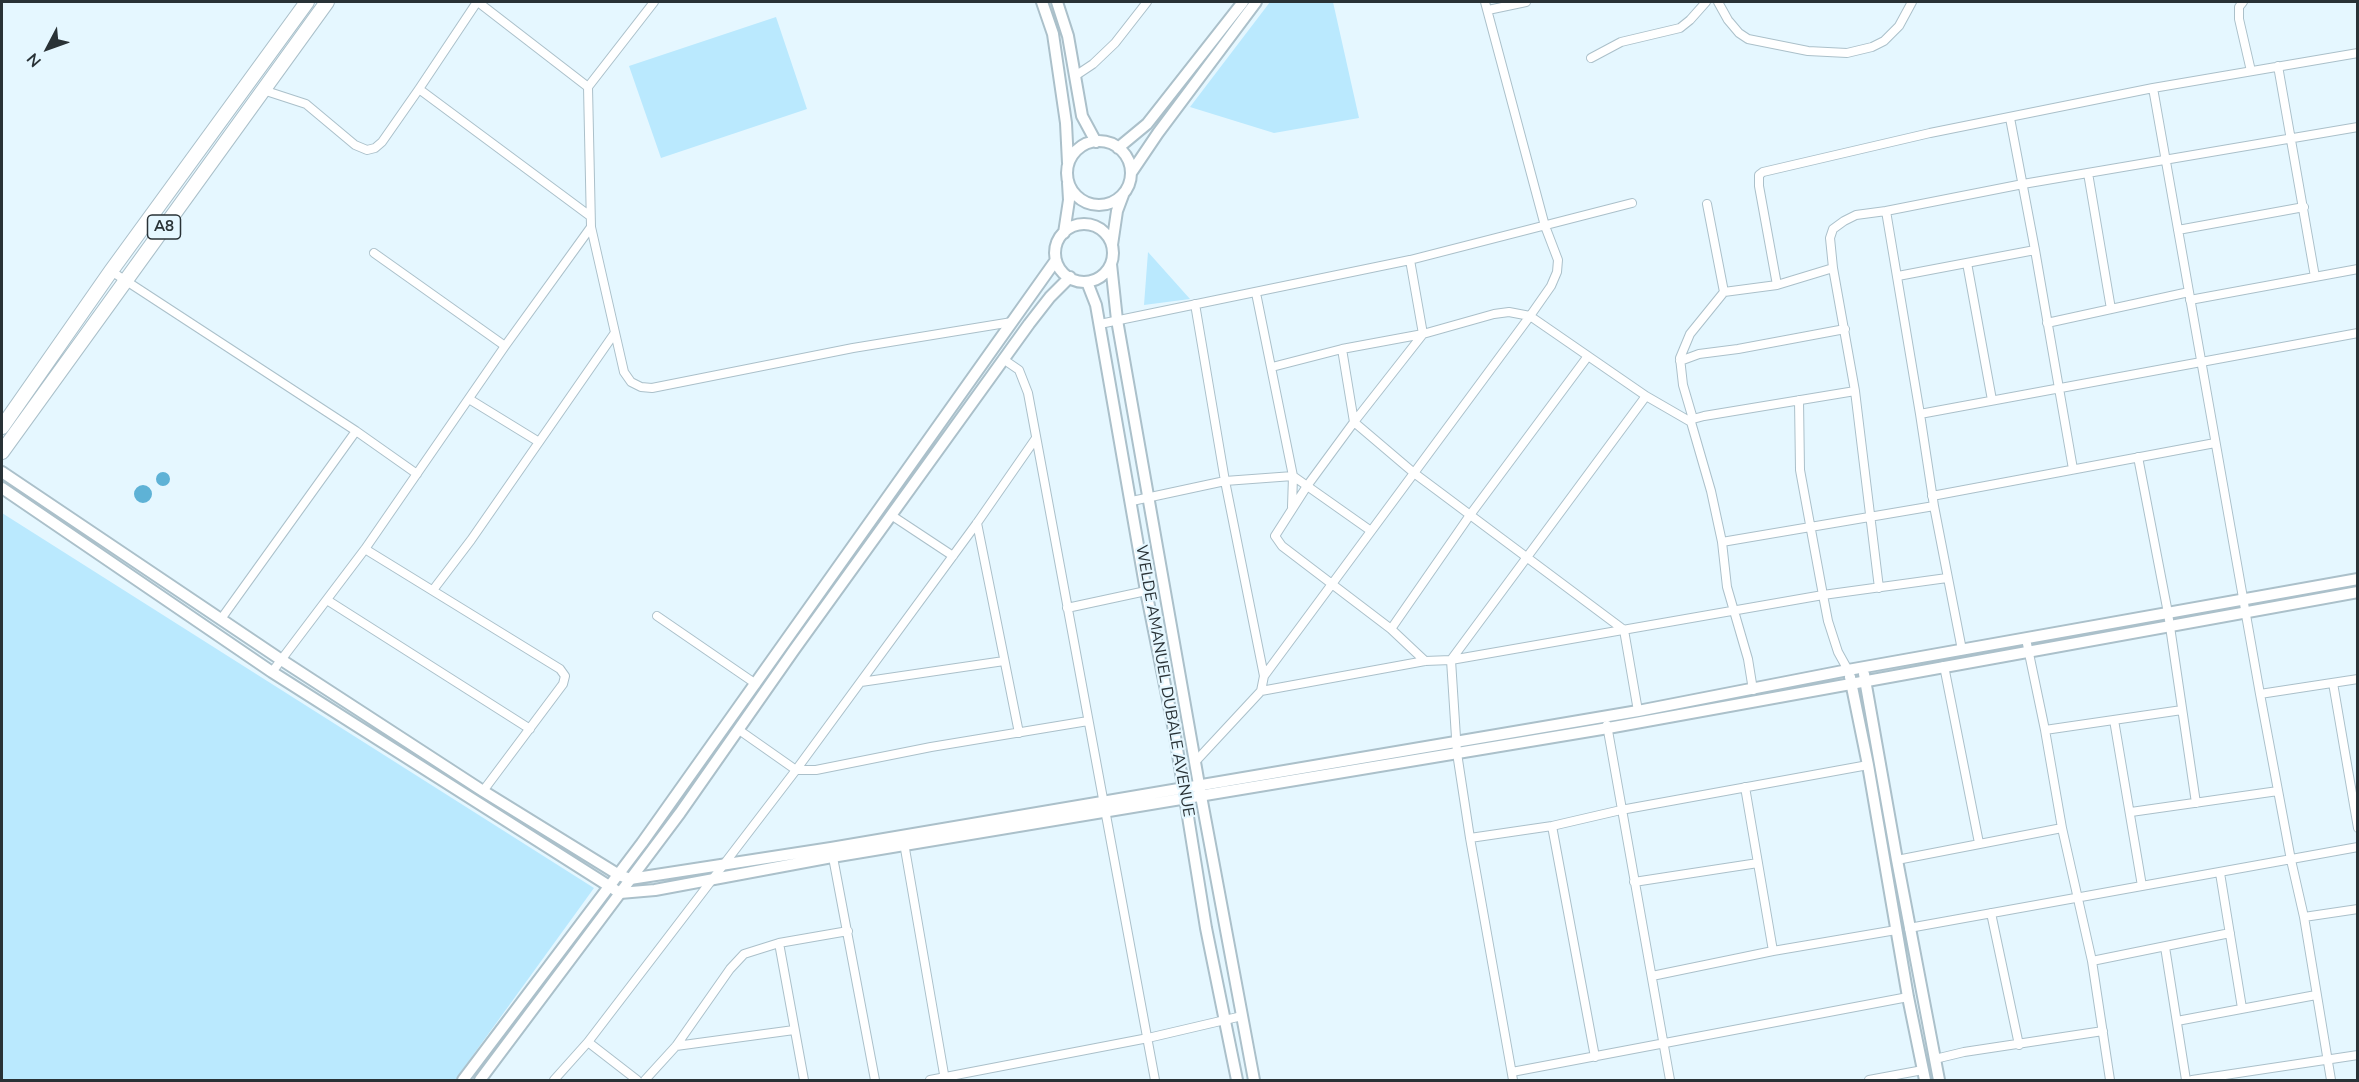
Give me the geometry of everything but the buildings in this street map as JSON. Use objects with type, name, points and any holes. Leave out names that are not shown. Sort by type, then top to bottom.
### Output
[{"type":"highway","name":"A8","points":[[2,427],[111,271],[307,2]]},
{"type":"highway","name":"A8","points":[[2,452],[327,2]]},
{"type":"street","points":[[263,90],[306,104],[355,145],[367,150],[375,148],[382,142],[478,2],[588,87]]},
{"type":"street","points":[[654,2],[588,87],[591,227],[614,334],[624,372],[631,382],[641,387],[652,388],[853,348],[1012,322]]},
{"type":"street","points":[[1042,2],[1053,34],[1066,123],[1069,200],[1064,233]]},
{"type":"street","points":[[1057,2],[1068,36],[1084,123],[1096,142]]},
{"type":"street","points":[[1075,76],[1093,64],[1115,43],[1147,2]]},
{"type":"street","points":[[1118,148],[1147,124],[1243,2]]},
{"type":"street","points":[[1131,173],[1256,2]]},
{"type":"street","points":[[1264,676],[1530,316],[1551,286],[1557,272],[1558,260],[1545,226],[1485,2]]},
{"type":"street","points":[[1488,10],[1526,2]]},
{"type":"street","points":[[1591,58],[1621,42],[1680,28],[1706,2]]},
{"type":"street","points":[[1718,2],[1734,26],[1748,39],[1808,51],[1847,52],[1872,48],[1884,41],[1899,26],[1912,2]]},
{"type":"street","points":[[2243,2],[2239,7],[2240,19],[2251,71]]},
{"type":"street","points":[[1777,285],[1759,186],[1759,175],[1763,172],[1930,133],[2153,88],[2358,53]]},
{"type":"street","points":[[2278,66],[2315,277]]},
{"type":"street","points":[[2153,88],[2260,694],[2304,917],[2331,1080]]},
{"type":"street","points":[[419,89],[590,216]]},
{"type":"street","points":[[2010,117],[2024,184],[2073,469]]},
{"type":"street","points":[[1879,588],[1855,391],[1833,268],[1830,238],[1833,229],[1856,216],[2024,184],[2358,127]]},
{"type":"street","points":[[1068,167],[1072,157],[1080,148],[1096,142],[1112,144],[1129,161],[1130,184],[1117,211],[1112,245],[1111,264],[1117,320],[1200,791],[1254,1080]]},
{"type":"street","points":[[2088,173],[2111,309]]},
{"type":"street","points":[[1068,180],[1073,191],[1082,200],[1092,204],[1104,205],[1124,194]]},
{"type":"street","points":[[1100,324],[1410,260],[1632,203]]},
{"type":"street","points":[[1707,204],[1724,292]]},
{"type":"street","points":[[2178,230],[2304,207]]},
{"type":"street","points":[[1886,211],[1932,496],[1962,650]]},
{"type":"street","points":[[480,1080],[615,890],[619,874],[1056,260],[1057,242],[1074,226],[1085,224],[1096,227],[1106,234],[1112,245]]},
{"type":"street","points":[[272,672],[365,549],[505,346],[591,227]]},
{"type":"street","points":[[1898,276],[2035,250]]},
{"type":"street","points":[[374,253],[505,346]]},
{"type":"street","points":[[1056,260],[1065,274],[1075,280],[1087,282],[1106,273],[1111,264]]},
{"type":"street","points":[[1410,260],[1424,334],[1354,422],[1292,507],[1275,536],[1282,546],[1391,629],[1425,661]]},
{"type":"street","points":[[1968,263],[1992,400]]},
{"type":"street","points":[[1753,690],[1748,659],[1727,587],[1722,542],[1683,385],[1680,361],[1690,334],[1724,292],[1777,285],[1833,268]]},
{"type":"street","points":[[2047,323],[2111,309],[2358,269]]},
{"type":"street","points":[[111,271],[356,431],[417,474]]},
{"type":"street","points":[[463,1080],[615,890],[630,879],[680,813],[891,514],[1050,297],[1070,277]]},
{"type":"street","name":"WELDE AMANUEL DUBALE AVENUE","points":[[1087,282],[1095,300],[1100,324],[1206,928],[1237,1080]]},
{"type":"street","points":[[1256,293],[1293,476],[1292,507]]},
{"type":"street","points":[[1195,304],[1225,481],[1264,676],[1261,691],[1195,762]]},
{"type":"street","points":[[1272,367],[1342,349],[1424,334],[1494,314],[1509,312],[1530,316],[1646,396],[1692,420],[1855,391]]},
{"type":"street","points":[[1680,361],[1699,354],[1845,329]]},
{"type":"street","points":[[1920,414],[2358,333]]},
{"type":"street","points":[[433,590],[614,334]]},
{"type":"street","points":[[1342,349],[1354,422],[1414,473],[1624,630],[1638,711]]},
{"type":"street","points":[[1391,629],[1470,515],[1588,356]]},
{"type":"street","points":[[1004,359],[1019,370],[1024,379],[1155,1080]]},
{"type":"street","points":[[1646,396],[1451,660],[1457,753],[1513,1076],[1595,1057],[1908,997]]},
{"type":"street","points":[[469,399],[539,442]]},
{"type":"street","points":[[1799,400],[1800,470],[1823,595],[1828,621],[1851,682],[1924,1075],[1869,1080]]},
{"type":"street","points":[[221,619],[356,431]]},
{"type":"street","points":[[554,1080],[588,1042],[796,770],[977,523],[1036,438]]},
{"type":"street","points":[[1932,496],[2216,443]]},
{"type":"street","points":[[2138,457],[2168,613],[2196,803]]},
{"type":"street","points":[[2,472],[280,659],[483,791],[630,879],[903,841],[1103,807],[1183,788],[1200,791],[1608,728],[1851,682],[2358,592]]},
{"type":"street","points":[[1132,501],[1225,481],[1293,476],[1371,531]]},
{"type":"street","points":[[2,488],[272,672],[615,890],[655,890],[832,852]]},
{"type":"street","points":[[1722,542],[1934,506]]},
{"type":"street","points":[[891,514],[953,556]]},
{"type":"street","points":[[977,523],[1019,733]]},
{"type":"street","points":[[365,549],[560,669],[565,676],[563,684],[483,791]]},
{"type":"street","points":[[1261,691],[1425,661],[1451,660],[1823,595],[1947,578]]},
{"type":"street","points":[[1103,807],[1185,799],[1200,791],[1456,741],[1638,711],[1848,670],[2358,579]]},
{"type":"street","points":[[1067,608],[1146,591]]},
{"type":"street","points":[[327,600],[530,729]]},
{"type":"street","points":[[657,616],[756,684]]},
{"type":"street","points":[[2026,639],[2062,828],[2092,961],[2110,1080]]},
{"type":"street","points":[[1161,662],[1177,660]]},
{"type":"street","points":[[861,682],[1005,661]]},
{"type":"street","points":[[1944,666],[1979,843]]},
{"type":"street","points":[[1863,668],[1909,928],[1939,1080]]},
{"type":"street","points":[[2260,694],[2358,679]]},
{"type":"street","points":[[2333,683],[2353,775],[2358,828]]},
{"type":"street","points":[[2045,730],[2182,710]]},
{"type":"street","points":[[1606,715],[1670,1080]]},
{"type":"street","points":[[2114,720],[2142,886]]},
{"type":"street","points":[[739,730],[796,770],[831,768],[931,747],[1088,722]]},
{"type":"street","points":[[1470,838],[1552,826],[1621,810],[1868,765]]},
{"type":"street","points":[[1745,787],[1773,951]]},
{"type":"street","points":[[2131,812],[2278,791]]},
{"type":"street","points":[[1552,826],[1595,1057]]},
{"type":"street","points":[[1897,860],[2062,828]]},
{"type":"street","points":[[903,841],[945,1079]]},
{"type":"street","points":[[1909,928],[2358,847]]},
{"type":"street","points":[[832,852],[875,1080]]},
{"type":"street","points":[[1634,882],[1758,862]]},
{"type":"street","points":[[2220,873],[2242,1008]]},
{"type":"street","points":[[2304,917],[2358,909]]},
{"type":"street","points":[[1991,913],[2019,1045]]},
{"type":"street","points":[[1652,976],[1773,951],[1896,930]]},
{"type":"street","points":[[645,1080],[676,1046],[739,957],[754,949],[779,943],[848,931]]},
{"type":"street","points":[[2092,961],[2230,933]]},
{"type":"street","points":[[779,943],[804,1080]]},
{"type":"street","points":[[2164,947],[2186,1080]]},
{"type":"street","points":[[2177,1021],[2316,995]]},
{"type":"street","points":[[930,1080],[945,1079],[1148,1038],[1242,1016]]},
{"type":"street","points":[[676,1046],[794,1030]]},
{"type":"street","points":[[1935,1059],[1964,1052],[2103,1031]]},
{"type":"street","points":[[588,1042],[637,1080]]},
{"type":"street","points":[[2192,1080],[2358,1055]]},
{"type":"shaded area","points":[[1270,2],[1333,2],[1359,118],[1274,133],[1190,107]]},
{"type":"shaded area","points":[[776,17],[807,109],[661,158],[629,66]]},
{"type":"shaded area","points":[[1148,252],[1190,299],[1144,305]]},
{"type":"shaded area","points":[[163,472],[168,474],[170,479],[168,484],[163,486],[158,484],[156,479],[158,474]]},
{"type":"shaded area","points":[[143,485],[149,488],[152,494],[149,500],[143,503],[137,500],[134,494],[137,488]]},
{"type":"shaded area","points":[[2,513],[594,888],[455,1080],[2,1080]]}]
